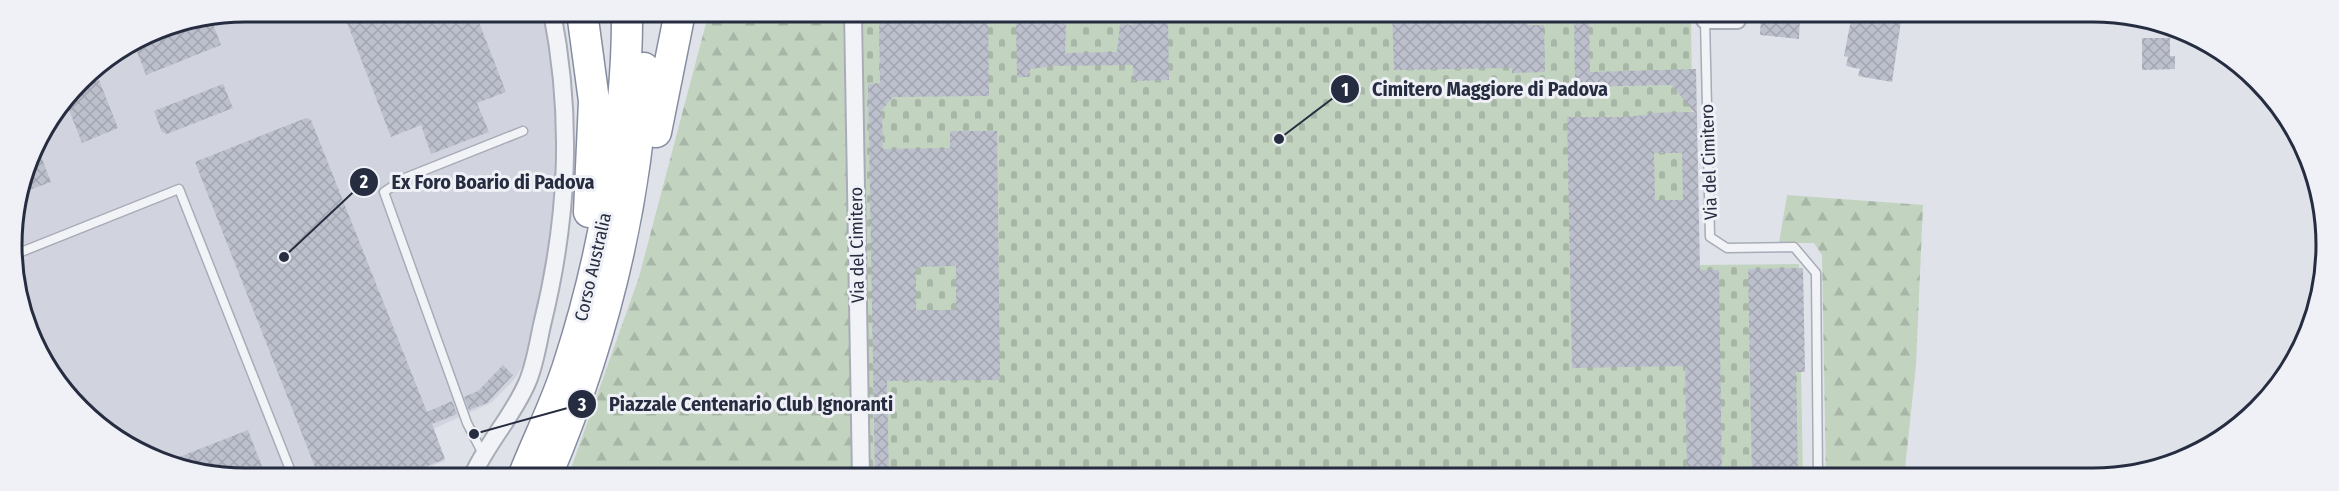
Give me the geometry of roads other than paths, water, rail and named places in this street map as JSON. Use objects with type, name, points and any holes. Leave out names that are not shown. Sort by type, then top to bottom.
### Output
[{"type":"highway","points":[[579,363],[594,101],[583,22]]},
{"type":"highway","name":"Corso Australia","points":[[550,468],[572,414],[586,302],[615,163],[626,22]]},
{"type":"highway","name":"Corso Australia","points":[[527,468],[579,363],[616,272],[635,172],[641,117],[646,22]]},
{"type":"highway","points":[[579,363],[613,313],[627,262],[678,22]]},
{"type":"street","points":[[477,468],[528,381],[554,275],[563,219],[566,142],[562,78],[554,22]]},
{"type":"street","name":"Via del Cimitero","points":[[853,22],[861,468]]},
{"type":"lane","name":"Via del Cimitero","points":[[1705,22],[1710,237],[1727,248],[1794,247],[1816,273],[1818,468]]},
{"type":"lane","points":[[484,456],[467,423],[384,192],[405,178],[523,131]]},
{"type":"lane","points":[[22,251],[179,189],[289,468]]},
{"type":"place","name":"Cimitero Maggiore di Padova","points":[[1279,139]]},
{"type":"place","name":"Ex Foro Boario di Padova","points":[[284,257]]},
{"type":"place","name":"Piazzale Centenario Club Ignoranti","points":[[474,434]]}]
